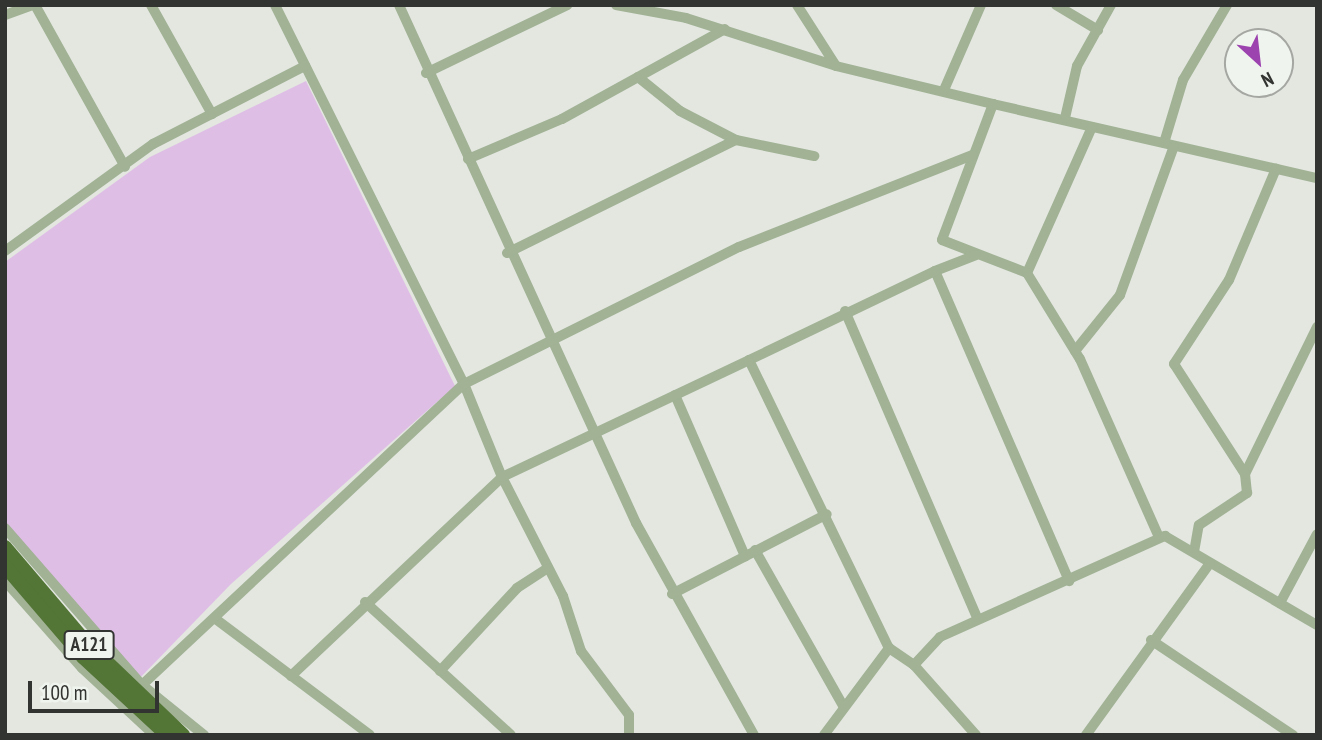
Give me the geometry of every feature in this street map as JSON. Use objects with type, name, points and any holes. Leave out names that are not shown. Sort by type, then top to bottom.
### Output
[{"type":"highway","name":"A121","points":[[5,547],[85,641],[183,735]]},
{"type":"highway","name":"A121","points":[[5,566],[82,657],[167,735]]},
{"type":"street","points":[[5,15],[34,5],[125,167]]},
{"type":"street","points":[[151,5],[212,114]]},
{"type":"street","points":[[275,5],[464,384],[502,477],[548,568],[581,651],[624,706],[630,734]]},
{"type":"street","points":[[399,5],[426,73],[468,159],[507,253],[596,431],[672,594],[754,735]]},
{"type":"street","points":[[426,73],[567,5]]},
{"type":"street","points":[[616,5],[686,18],[836,66],[1317,178]]},
{"type":"street","points":[[678,5],[686,18]]},
{"type":"street","points":[[797,5],[836,66]]},
{"type":"street","points":[[944,90],[981,5]]},
{"type":"street","points":[[1056,5],[1098,30]]},
{"type":"street","points":[[1065,118],[1077,66],[1111,5]]},
{"type":"street","points":[[1075,351],[1120,295],[1169,145],[1183,80],[1227,5]]},
{"type":"street","points":[[468,159],[638,77],[725,29]]},
{"type":"street","points":[[5,251],[125,167],[153,144],[305,66]]},
{"type":"street","points":[[638,77],[680,111],[736,140],[814,156]]},
{"type":"street","points":[[993,104],[942,236],[976,254],[1027,273],[1075,351],[1159,537],[1194,552],[1317,625]]},
{"type":"street","points":[[1027,273],[1092,127]]},
{"type":"street","points":[[507,253],[736,140]]},
{"type":"street","points":[[142,685],[217,620],[464,384],[739,247],[972,155]]},
{"type":"street","points":[[1194,552],[1199,525],[1247,494],[1245,474],[1174,364],[1229,279],[1276,169]]},
{"type":"street","points":[[291,676],[365,602],[502,477],[749,360],[845,310],[976,254]]},
{"type":"street","points":[[935,271],[1069,581]]},
{"type":"street","points":[[845,310],[977,618]]},
{"type":"street","points":[[1245,474],[1317,327]]},
{"type":"street","points":[[749,360],[827,514],[889,648],[914,665],[976,735]]},
{"type":"street","points":[[675,395],[750,553],[844,707]]},
{"type":"street","points":[[672,594],[827,514]]},
{"type":"street","points":[[5,528],[142,685],[204,735]]},
{"type":"street","points":[[1280,603],[1317,534]]},
{"type":"street","points":[[914,665],[940,637],[977,618],[1069,581],[1159,537]]},
{"type":"street","points":[[1086,735],[1151,640],[1210,563]]},
{"type":"street","points":[[440,671],[517,588],[548,568]]},
{"type":"street","points":[[5,581],[82,668],[154,735]]},
{"type":"street","points":[[365,602],[510,735]]},
{"type":"street","points":[[217,620],[369,735]]},
{"type":"street","points":[[1151,640],[1293,735]]},
{"type":"street","points":[[824,735],[889,648]]},
{"type":"shaded area","points":[[306,81],[455,386],[231,584],[136,682],[5,535],[5,262],[150,157]]}]
